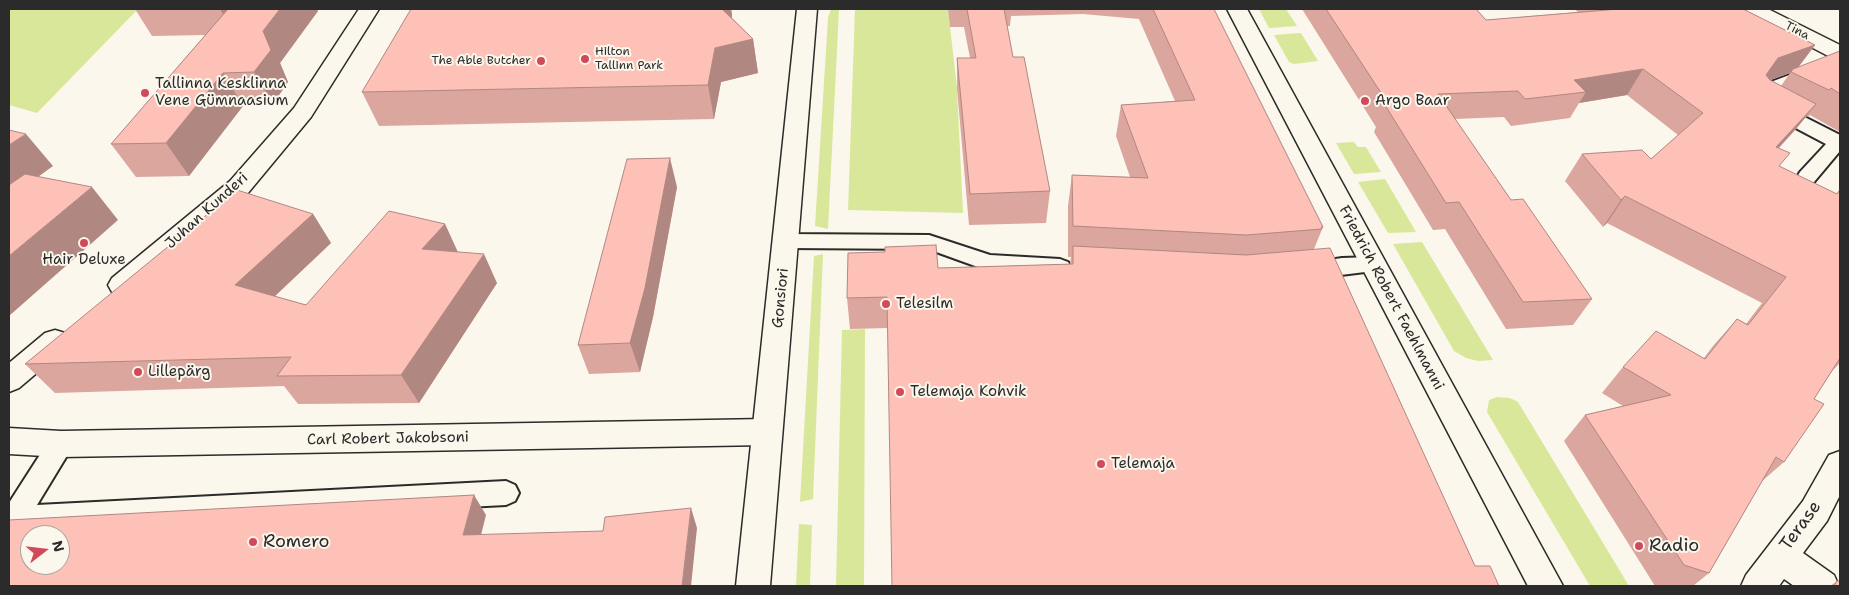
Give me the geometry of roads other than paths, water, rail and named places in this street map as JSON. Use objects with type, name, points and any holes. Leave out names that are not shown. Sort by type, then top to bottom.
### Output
[{"type":"street","name":"Juhan Kunderi","points":[[105,299],[239,187],[302,112],[369,9]]},
{"type":"street","name":"Gonsiori","points":[[753,586],[807,9]]},
{"type":"street","name":"Friedrich Robert Faehlmanni","points":[[1237,9],[1546,586]]},
{"type":"street","name":"Tina","points":[[1753,9],[1840,53]]},
{"type":"street","points":[[9,380],[76,324]]},
{"type":"street","name":"Carl Robert Jakobsoni","points":[[9,441],[61,444],[766,432]]},
{"type":"street","name":"Terase","points":[[1758,586],[1815,511],[1840,464]]},
{"type":"street","points":[[1780,556],[1822,586]]},
{"type":"lane","points":[[1806,176],[1838,142],[1758,101],[1766,90],[1840,61]]},
{"type":"lane","points":[[786,241],[929,242],[989,263],[1078,268]]},
{"type":"lane","points":[[1285,273],[1315,271],[1342,266],[1373,265]]},
{"type":"lane","points":[[61,444],[14,518],[506,493]]},
{"type":"place","name":"Hilton Tallinn Park","points":[[585,59]]},
{"type":"place","name":"The Able Butcher","points":[[541,61]]},
{"type":"place","name":"Tallinna Kesklinna Vene Gümnaasium","points":[[145,93]]},
{"type":"place","name":"Argo Baar","points":[[1365,101]]},
{"type":"place","name":"Hair Deluxe","points":[[84,243]]},
{"type":"place","name":"Telesilm","points":[[886,304]]},
{"type":"place","name":"Lillepärg","points":[[138,372]]},
{"type":"place","name":"Telemaja Kohvik","points":[[900,392]]},
{"type":"place","name":"Telemaja","points":[[1101,464]]},
{"type":"place","name":"Romero","points":[[253,542]]},
{"type":"place","name":"Radio","points":[[1639,546]]}]
